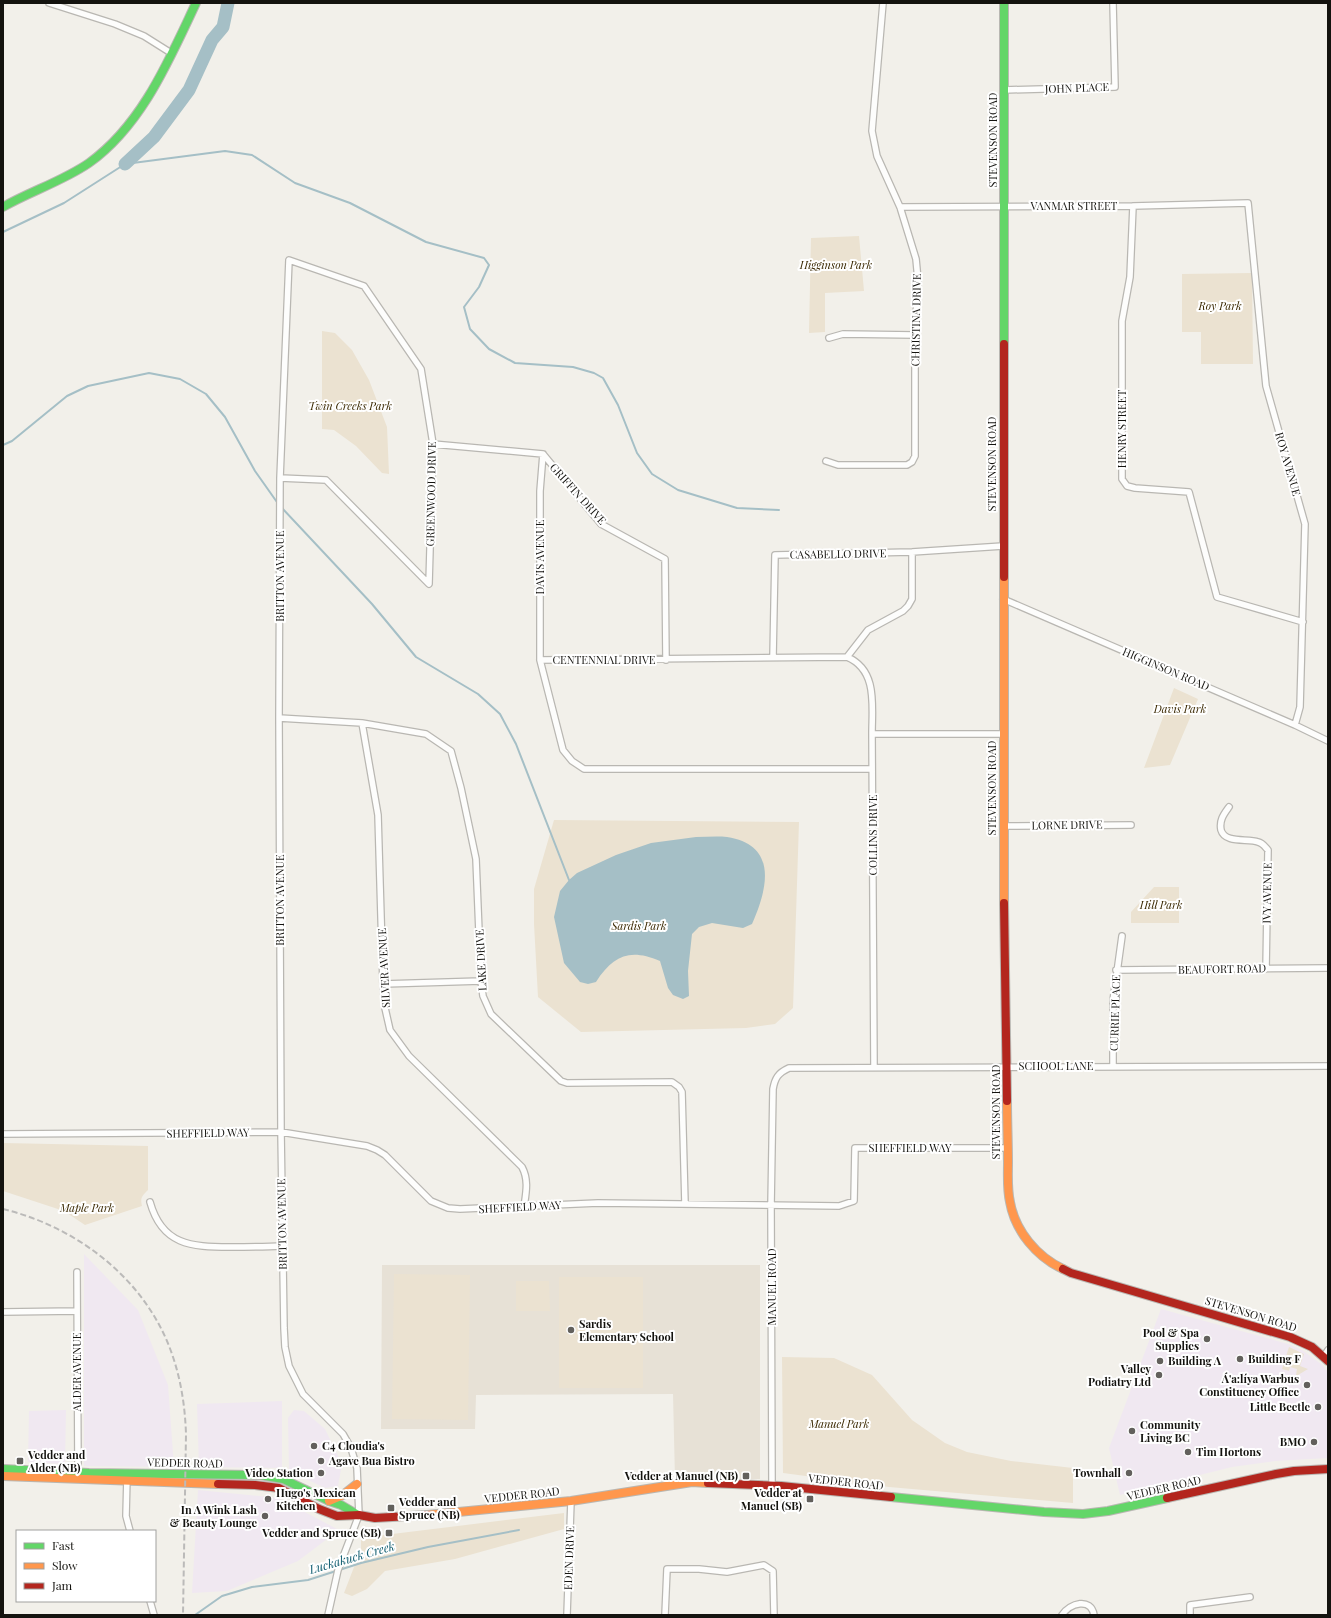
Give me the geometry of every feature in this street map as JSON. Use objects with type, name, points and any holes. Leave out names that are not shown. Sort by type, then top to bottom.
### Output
[{"type":"main road","points":[[3,207],[78,170],[104,151],[125,130],[138,112],[171,53],[196,3]]},
{"type":"main road","name":"STEVENSON ROAD","points":[[1004,3],[1004,944],[1010,1200],[1017,1224],[1030,1244],[1056,1267],[1071,1273],[1290,1337],[1312,1347],[1326,1356]]},
{"type":"main road","name":"VEDDER ROAD","points":[[3,1469],[78,1472],[279,1488],[319,1509],[337,1516],[359,1515],[375,1518],[406,1517],[571,1501],[692,1482],[772,1485],[1083,1514],[1108,1511],[1282,1473],[1328,1469]]},
{"type":"main road","name":"VEDDER ROAD","points":[[3,1476],[260,1475],[283,1479],[329,1501],[341,1505],[359,1515]]},
{"type":"main road","points":[[329,1501],[343,1495],[357,1484]]},
{"type":"street","points":[[49,3],[115,24],[144,36],[171,53]]},
{"type":"street","name":"CHRISTINA DRIVE","points":[[826,461],[838,465],[907,465],[912,462],[915,456],[918,280],[916,260],[900,207],[877,156],[872,131],[883,3]]},
{"type":"street","name":"JOHN PLACE","points":[[1004,90],[1114,87],[1113,3]]},
{"type":"street","name":"VANMAR STREET","points":[[900,207],[1133,206],[1248,203]]},
{"type":"street","name":"ROY AVENUE","points":[[1248,203],[1266,386],[1305,524],[1300,707],[1295,725]]},
{"type":"street","name":"HENRY STREET","points":[[1133,206],[1130,278],[1122,321],[1122,479],[1127,486],[1136,488],[1189,492],[1217,597],[1303,622]]},
{"type":"street","name":"GREENWOOD DRIVE","points":[[280,478],[326,480],[429,584],[433,444],[421,369],[364,286],[289,260]]},
{"type":"street","name":"BRITTON AVENUE","points":[[289,260],[280,478],[279,718],[282,1246],[285,1348],[289,1366],[303,1394],[309,1402],[343,1434],[351,1448],[357,1468],[359,1515]]},
{"type":"street","points":[[829,338],[843,334],[916,335]]},
{"type":"street","name":"GRIFFIN DRIVE","points":[[433,444],[543,454],[602,524],[665,559],[666,660]]},
{"type":"street","name":"DAVIS AVENUE","points":[[540,660],[540,491],[543,454]]},
{"type":"street","name":"CASABELLO DRIVE","points":[[773,657],[775,555],[912,552],[1003,546]]},
{"type":"street","points":[[912,552],[912,599],[908,606],[903,611],[868,630],[846,657],[855,661],[867,675],[872,693],[872,734],[1003,734]]},
{"type":"street","name":"HIGGINSON ROAD","points":[[1003,599],[1295,725],[1328,741]]},
{"type":"street","name":"CENTENNIAL DRIVE","points":[[846,657],[773,657],[666,660],[540,660],[563,750],[572,761],[584,769],[872,769]]},
{"type":"street","name":"LAKE DRIVE","points":[[279,718],[362,723],[426,734],[450,751],[461,788],[476,859],[481,981],[483,996],[491,1014],[561,1081],[567,1083],[672,1082],[679,1087],[682,1092],[685,1204]]},
{"type":"street","name":"SILVER AVENUE","points":[[362,723],[378,814],[383,984],[385,1008],[390,1030],[410,1056],[522,1167],[526,1175],[527,1185],[524,1207]]},
{"type":"street","name":"COLLINS DRIVE","points":[[872,734],[874,1067]]},
{"type":"street","name":"IVY AVENUE","points":[[1229,807],[1221,818],[1223,835],[1228,838],[1263,844],[1268,850],[1266,969]]},
{"type":"street","name":"LORNE DRIVE","points":[[1004,826],[1131,825]]},
{"type":"street","name":"CURRIE PLACE","points":[[1113,1066],[1113,1001],[1116,970],[1122,936]]},
{"type":"street","name":"BEAUFORT ROAD","points":[[1116,970],[1328,968]]},
{"type":"street","points":[[383,984],[481,981]]},
{"type":"street","name":"SCHOOL LANE","points":[[773,1089],[778,1075],[788,1068],[1328,1066]]},
{"type":"street","name":"MANUEL ROAD","points":[[772,1485],[773,1089]]},
{"type":"street","name":"SHEFFIELD WAY","points":[[3,1134],[281,1132],[367,1146],[385,1155],[431,1201],[448,1208],[460,1210],[585,1203],[839,1206],[854,1201],[855,1148],[1008,1148]]},
{"type":"street","points":[[150,1202],[153,1214],[166,1233],[187,1244],[204,1247],[282,1246]]},
{"type":"street","name":"ALDER AVENUE","points":[[77,1272],[78,1472]]},
{"type":"street","points":[[3,1312],[77,1311]]},
{"type":"street","points":[[128,1476],[126,1516],[130,1530]]},
{"type":"street","name":"EDEN DRIVE","points":[[567,1615],[571,1501]]},
{"type":"street","points":[[328,1615],[338,1570],[359,1515]]},
{"type":"street","points":[[665,1615],[667,1569],[699,1569],[726,1572],[764,1565],[773,1572],[774,1615]]},
{"type":"street","points":[[1190,1615],[1190,1606],[1250,1597]]},
{"type":"street","points":[[150,1602],[154,1615]]},
{"type":"street","points":[[1062,1615],[1071,1606],[1078,1603],[1085,1603],[1092,1609],[1094,1615]]},
{"type":"shaded area","points":[[84,1254],[138,1310],[168,1385],[174,1467],[84,1466]]},
{"type":"shaded area","name":"Sardis Elementary School","points":[[382,1265],[760,1265],[760,1479],[675,1479],[673,1394],[476,1395],[475,1429],[381,1429]]},
{"type":"shaded area","points":[[1161,1309],[1288,1344],[1302,1350],[1321,1364],[1328,1372],[1328,1458],[1275,1461],[1232,1467],[1120,1495],[1109,1448]]},
{"type":"shaded area","points":[[282,1401],[282,1468],[199,1467],[197,1404]]},
{"type":"shaded area","points":[[66,1410],[65,1464],[28,1462],[29,1411]]},
{"type":"shaded area","points":[[294,1410],[304,1411],[325,1429],[342,1464],[338,1486],[325,1488],[289,1471],[288,1418]]},
{"type":"shaded area","points":[[198,1490],[278,1498],[339,1530],[298,1561],[227,1591],[192,1593]]},
{"type":"green space","name":"Higginson Park","points":[[859,236],[864,291],[825,293],[825,332],[809,333],[811,238]]},
{"type":"green space","name":"Roy Park","points":[[1252,273],[1253,364],[1201,364],[1201,332],[1182,332],[1182,274]]},
{"type":"green space","name":"Twin Creeks Park","points":[[322,331],[335,333],[352,350],[369,380],[387,427],[389,474],[382,473],[356,446],[334,430],[322,429]]},
{"type":"green space","name":"Davis Park","points":[[1174,688],[1198,699],[1170,765],[1144,768]]},
{"type":"green space","name":"Sardis Park","points":[[554,820],[799,822],[793,1008],[775,1024],[746,1028],[581,1032],[538,997],[534,924],[534,889]]},
{"type":"green space","name":"Hill Park","points":[[1154,887],[1179,887],[1179,923],[1131,923],[1131,912]]},
{"type":"green space","name":"Maple Park","points":[[3,1143],[148,1146],[148,1190],[142,1197],[142,1206],[85,1225],[64,1211],[3,1191]]},
{"type":"green space","points":[[394,1274],[470,1275],[468,1420],[392,1419]]},
{"type":"green space","points":[[559,1277],[643,1277],[643,1388],[559,1388]]},
{"type":"green space","points":[[516,1281],[549,1281],[550,1311],[516,1311]]},
{"type":"green space","points":[[1289,1347],[1304,1354],[1300,1366],[1308,1369],[1298,1375],[1296,1375],[1297,1369],[1290,1367],[1289,1371],[1282,1369]]},
{"type":"green space","name":"Manuel Park","points":[[782,1357],[834,1358],[872,1375],[912,1420],[945,1443],[967,1452],[1011,1461],[1073,1468],[1073,1503],[889,1487],[783,1473]]},
{"type":"green space","points":[[564,1513],[564,1529],[455,1559],[385,1571],[367,1589],[352,1596],[344,1593],[361,1549],[361,1537],[365,1532],[384,1535]]},
{"type":"water","points":[[696,837],[727,837],[743,842],[755,849],[762,859],[765,870],[765,883],[758,910],[752,924],[743,928],[712,923],[699,927],[692,934],[688,971],[689,996],[683,999],[673,995],[668,988],[660,961],[639,955],[623,957],[616,961],[602,973],[596,982],[588,984],[580,982],[564,963],[554,917],[560,891],[577,873],[616,855],[651,843]]},
{"type":"waterway","points":[[125,164],[154,137],[189,90],[212,40],[223,27],[228,3]]},
{"type":"waterway","points":[[3,232],[64,203],[125,164],[225,151],[252,155],[295,183],[350,203],[426,242],[484,258],[489,265],[479,287],[464,307],[470,329],[489,349],[515,363],[573,367],[594,373],[603,378],[618,405],[637,453],[652,474],[678,490],[737,508],[779,510]]},
{"type":"waterway","points":[[3,445],[12,441],[67,396],[88,386],[149,373],[180,379],[206,394],[225,417],[255,471],[279,505]]},
{"type":"waterway","points":[[282,508],[372,604],[416,657],[478,694],[500,714],[516,744],[569,880]]},
{"type":"waterway","name":"Luckakuck Creek","points":[[195,1615],[222,1596],[252,1587],[308,1580],[361,1563],[428,1547],[519,1530]]},
{"type":"railway","points":[[3,1209],[30,1217],[57,1229],[82,1243],[106,1260],[127,1280],[145,1302],[160,1327],[172,1354],[184,1403],[186,1434],[183,1615]]},
{"type":"traffic: fast","points":[[3,207],[58,181],[89,163],[108,148],[139,111],[152,90],[164,69],[196,3]]},
{"type":"traffic: fast","points":[[1004,3],[1004,344]]},
{"type":"traffic: fast","points":[[3,1469],[89,1473],[260,1475],[283,1479],[329,1501],[341,1505],[358,1515]]},
{"type":"traffic: fast","points":[[891,1497],[1044,1512],[1083,1514],[1108,1511],[1167,1498]]},
{"type":"traffic: slow","points":[[1004,577],[1004,903]]},
{"type":"traffic: slow","points":[[1007,1101],[1008,1187],[1013,1213],[1022,1233],[1036,1250],[1044,1258],[1063,1269]]},
{"type":"traffic: slow","points":[[3,1476],[218,1484]]},
{"type":"traffic: slow","points":[[427,1515],[571,1501],[692,1482],[708,1483]]},
{"type":"traffic: slow","points":[[329,1501],[343,1495],[357,1484]]},
{"type":"traffic: jam","points":[[1004,344],[1004,577]]},
{"type":"traffic: jam","points":[[1004,903],[1007,1101]]},
{"type":"traffic: jam","points":[[1063,1269],[1071,1273],[1290,1337],[1312,1347],[1328,1361]]},
{"type":"traffic: jam","points":[[1167,1498],[1276,1474],[1294,1471],[1328,1469]]},
{"type":"traffic: jam","points":[[708,1483],[781,1486],[891,1497]]},
{"type":"traffic: jam","points":[[218,1484],[255,1485],[279,1488],[319,1509],[337,1516],[359,1515],[375,1518],[427,1515]]},
{"type":"place","name":"Sardis Elementary School","points":[[571,1330]]},
{"type":"place","name":"Pool & Spa Supplies","points":[[1207,1339]]},
{"type":"place","name":"Building F","points":[[1240,1359]]},
{"type":"place","name":"Building A","points":[[1160,1361]]},
{"type":"place","name":"Valley Podiatry Ltd","points":[[1159,1375]]},
{"type":"place","name":"Á'a:líya Warbus Constituency Office","points":[[1307,1385]]},
{"type":"place","name":"Little Beetle","points":[[1318,1407]]},
{"type":"place","name":"Community Living BC","points":[[1132,1431]]},
{"type":"place","name":"BMO","points":[[1314,1442]]},
{"type":"place","name":"C4 Cloudia's","points":[[314,1446]]},
{"type":"place","name":"Tim Hortons","points":[[1188,1452]]},
{"type":"place","name":"Vedder and Alder (NB)","points":[[20,1461]]},
{"type":"place","name":"Agave Bua Bistro","points":[[321,1461]]},
{"type":"place","name":"Video Station","points":[[321,1473]]},
{"type":"place","name":"Townhall","points":[[1129,1473]]},
{"type":"place","name":"Vedder at Manuel (NB)","points":[[746,1476]]},
{"type":"place","name":"Hugo's Mexican Kitchen","points":[[268,1499]]},
{"type":"place","name":"Vedder at Manuel (SB)","points":[[810,1499]]},
{"type":"place","name":"Vedder and Spruce (NB)","points":[[391,1508]]},
{"type":"place","name":"In A Wink Lash & Beauty Lounge","points":[[265,1516]]},
{"type":"place","name":"Vedder and Spruce (SB)","points":[[389,1533]]}]
